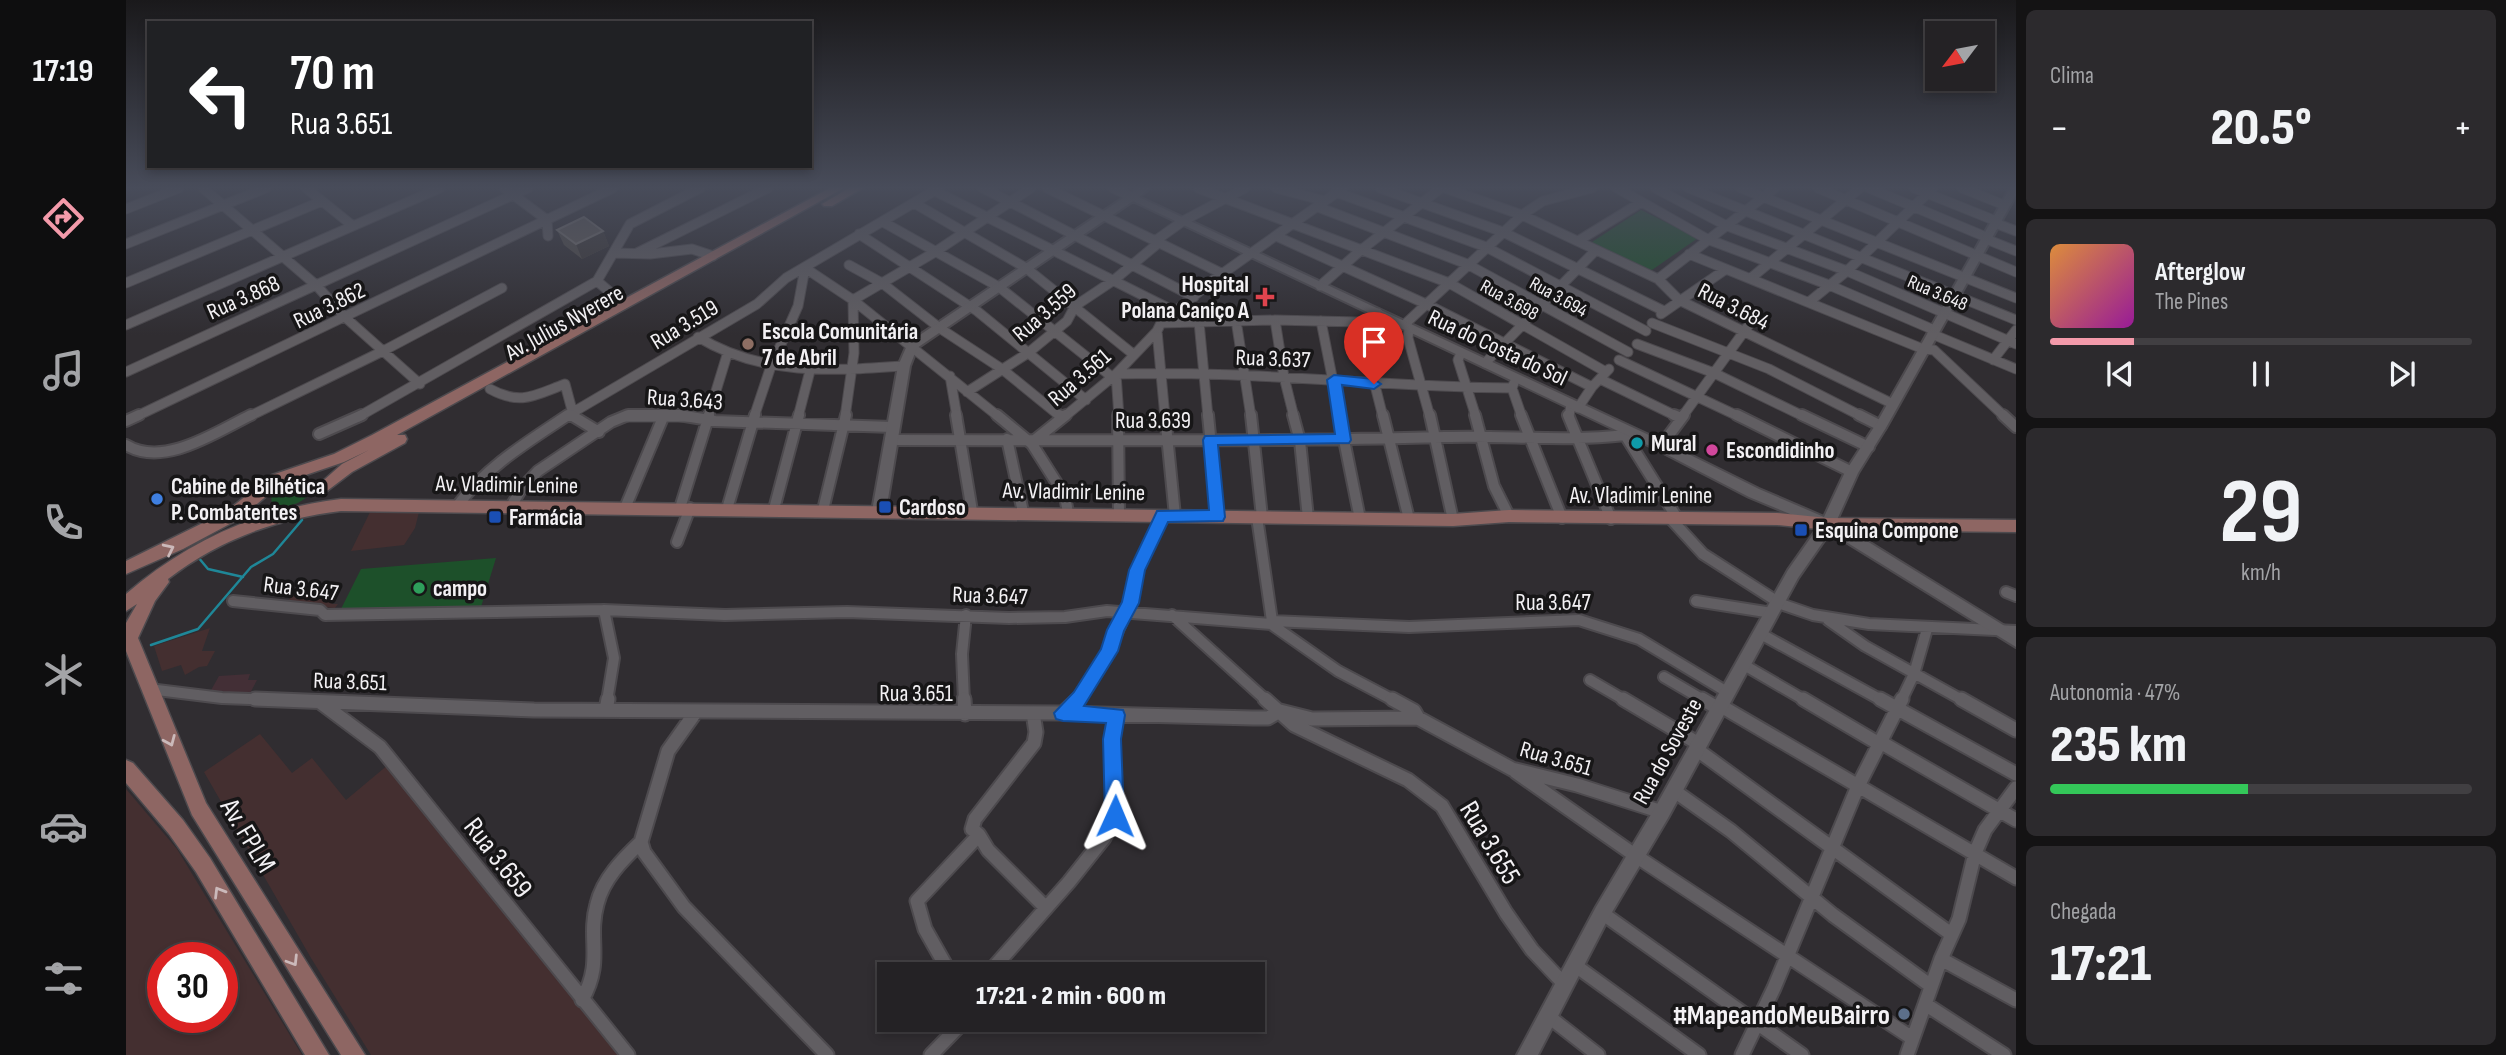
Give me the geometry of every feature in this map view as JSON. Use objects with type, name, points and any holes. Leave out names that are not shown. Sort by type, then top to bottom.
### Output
[{"type":"main road","name":"Av. Julius Nyerere","points":[[296,511],[313,501],[323,488],[347,468],[755,237]]},
{"type":"main road","name":"Av. Julius Nyerere","points":[[126,568],[168,550],[233,515],[277,479],[339,458],[377,439],[713,256],[732,251],[759,237]]},
{"type":"main road","points":[[304,471],[321,477],[324,494],[341,505]]},
{"type":"main road","points":[[263,490],[258,502],[259,507],[275,514]]},
{"type":"main road","name":"Av. Vladimir Lenine","points":[[296,511],[341,505],[458,505],[510,508],[972,511],[1453,520],[1509,516],[1777,519],[1828,524],[2016,526]]},
{"type":"main road","points":[[126,604],[167,569],[203,548],[240,528],[275,514],[296,511]]},
{"type":"main road","points":[[127,634],[155,589],[203,548]]},
{"type":"main road","name":"Av. FPLM","points":[[127,634],[199,809],[354,1055]]},
{"type":"main road","points":[[126,769],[176,827],[203,865],[318,1055]]},
{"type":"main road","points":[[257,953],[278,937]]},
{"type":"street","points":[[126,244],[143,237]]},
{"type":"street","points":[[126,283],[235,237]]},
{"type":"street","points":[[260,237],[316,285],[346,318],[420,384]]},
{"type":"street","points":[[126,325],[328,237]]},
{"type":"street","name":"Rua 3.868","points":[[126,372],[421,237]]},
{"type":"street","name":"Rua 3.862","points":[[126,421],[510,237]]},
{"type":"street","points":[[318,434],[360,417],[597,281],[623,237]]},
{"type":"street","points":[[637,253],[669,237]]},
{"type":"street","name":"Rua 3.519","points":[[458,505],[488,471],[570,414],[757,304],[786,278],[854,237]]},
{"type":"street","points":[[864,237],[970,306],[1086,400]]},
{"type":"street","points":[[909,237],[999,287],[1114,376],[1120,440],[1119,514]]},
{"type":"street","points":[[853,300],[956,237]]},
{"type":"street","points":[[972,237],[1026,268],[1133,354]]},
{"type":"street","points":[[1029,237],[1176,312]]},
{"type":"street","points":[[879,511],[904,366],[912,346],[1074,237]]},
{"type":"street","points":[[1081,237],[1194,297]]},
{"type":"street","points":[[1146,237],[1223,274]]},
{"type":"street","name":"Rua 3.559","points":[[967,392],[1028,353],[1068,321],[1075,306],[1114,280],[1156,245],[1155,242],[1161,237]]},
{"type":"street","name":"Rua do Costa do Sol","points":[[1216,237],[1485,363],[1514,384],[1575,406],[1754,493],[1828,524],[2016,641]]},
{"type":"street","name":"Rua 3.561","points":[[1030,438],[1086,400],[1114,376],[1176,312],[1274,237]]},
{"type":"street","points":[[1279,237],[1426,304],[1592,387]]},
{"type":"street","name":"Rua 3.698","points":[[1330,237],[1449,283],[1681,418]]},
{"type":"street","points":[[1320,286],[1379,237]]},
{"type":"street","name":"Rua 3.694","points":[[1396,237],[1467,264],[1628,352]]},
{"type":"street","points":[[1459,237],[1486,247],[1649,327],[1727,354],[1825,395],[1881,426]]},
{"type":"street","points":[[1453,520],[1436,436],[1406,326],[1497,237]]},
{"type":"street","points":[[1514,237],[1664,311]]},
{"type":"street","name":"Rua 3.684","points":[[1570,237],[1658,279],[1679,300],[1893,404]]},
{"type":"street","points":[[1578,241],[1584,237]]},
{"type":"street","points":[[1704,237],[1829,285],[2015,369]]},
{"type":"street","name":"Rua 3.648","points":[[1757,237],[1847,271],[2012,342]]},
{"type":"street","points":[[1751,278],[1802,237]]},
{"type":"street","points":[[1811,237],[1861,255],[2016,320]]},
{"type":"street","points":[[1865,237],[2016,298]]},
{"type":"street","points":[[1809,302],[1847,271],[1879,237]]},
{"type":"street","points":[[1934,237],[2016,272]]},
{"type":"street","points":[[1986,238],[2016,251]]},
{"type":"street","name":"Rua do Soveste","points":[[1527,1055],[1602,913],[1662,813],[1793,573],[1828,524],[1852,472],[1957,294],[1986,238]]},
{"type":"street","points":[[1658,279],[1707,239]]},
{"type":"street","points":[[615,253],[692,249],[713,256]]},
{"type":"street","points":[[1485,363],[1526,326],[1542,304],[1596,250]]},
{"type":"street","points":[[1689,254],[1923,349],[1934,350],[2016,427]]},
{"type":"street","points":[[849,265],[882,283],[938,327],[1002,369],[1062,418]]},
{"type":"street","points":[[727,509],[771,366],[803,295],[805,268],[853,300],[967,392],[1030,438],[1065,496],[1068,513]]},
{"type":"street","points":[[1611,519],[1568,414],[1603,375],[1637,344],[1664,311],[1726,269]]},
{"type":"street","points":[[597,281],[624,304]]},
{"type":"street","points":[[126,445],[139,453],[154,454],[182,448],[383,351],[502,288]]},
{"type":"street","points":[[823,510],[844,425],[852,369],[856,329],[853,300]]},
{"type":"street","points":[[1063,713],[1081,697],[1097,674],[1130,603],[1137,570],[1169,516],[1159,327],[1237,320],[1359,322],[1371,320],[1378,313]]},
{"type":"street","points":[[1661,446],[1756,315]]},
{"type":"street","points":[[1237,320],[1243,376],[1255,440],[1260,517],[1272,623],[1338,671],[1414,711],[1418,718]]},
{"type":"street","points":[[1275,320],[1284,377],[1300,441],[1308,518]]},
{"type":"street","points":[[1321,321],[1360,519]]},
{"type":"street","points":[[1199,322],[1217,517]]},
{"type":"street","points":[[1359,322],[1409,519]]},
{"type":"street","points":[[1993,360],[2012,342],[2016,330]]},
{"type":"street","points":[[698,337],[727,355],[771,366],[852,369],[904,366]]},
{"type":"street","points":[[1637,344],[1714,373],[1869,447]]},
{"type":"street","points":[[1461,353],[1458,360],[1465,388],[1482,436],[1494,486],[1509,516]]},
{"type":"street","points":[[677,542],[707,420],[727,355]]},
{"type":"street","points":[[1619,360],[1697,395],[1852,472]]},
{"type":"street","points":[[774,509],[811,368]]},
{"type":"street","name":"Rua 3.637","points":[[1114,376],[1203,374],[1465,388],[1514,384]]},
{"type":"street","points":[[950,376],[972,511]]},
{"type":"street","points":[[490,388],[501,396],[519,401],[565,384],[572,410],[570,414],[598,432]]},
{"type":"street","points":[[1514,384],[1529,438],[1562,518]]},
{"type":"street","name":"Rua 3.643","points":[[510,508],[522,488],[538,471],[619,418],[628,415],[844,425],[891,434]]},
{"type":"street","points":[[625,508],[664,415]]},
{"type":"street","points":[[1627,433],[1674,518],[1703,554],[1776,606]]},
{"type":"street","name":"Rua 3.639","points":[[891,434],[961,440],[1030,438],[1300,441],[1436,436],[1579,440],[1627,433]]},
{"type":"street","points":[[1007,439],[1023,512]]},
{"type":"street","name":"Rua 3.647","points":[[233,600],[320,610],[325,615],[604,610],[725,615],[847,612],[1009,618],[1065,617],[1124,611],[1272,623],[1409,627],[1579,620],[1603,624],[1642,639],[1722,702]]},
{"type":"street","points":[[1696,601],[1776,606],[1825,619],[1927,629],[1991,626],[2016,631]]},
{"type":"street","points":[[604,610],[614,658],[606,710]]},
{"type":"street","points":[[965,714],[962,654],[966,615]]},
{"type":"street","name":"Rua 3.655","points":[[1172,615],[1294,725],[1408,780],[1442,806],[1506,913],[1532,950],[1565,985]]},
{"type":"street","points":[[1825,619],[1864,646],[2016,730]]},
{"type":"street","points":[[1742,1055],[1774,988],[1858,786],[1899,709],[1914,674],[1927,629]]},
{"type":"street","points":[[1762,634],[2016,774]]},
{"type":"street","points":[[1744,665],[2016,820]]},
{"type":"street","points":[[1664,677],[1722,702],[1858,786],[2016,878]]},
{"type":"street","points":[[1590,680],[1698,746],[1889,891],[1951,934]]},
{"type":"street","name":"Rua 3.651","points":[[149,689],[222,698],[534,710],[1063,713],[1268,718],[1280,711],[1311,719],[1418,718],[1512,769],[1564,781],[1662,813]]},
{"type":"street","name":"Rua 3.659","points":[[320,702],[380,747],[628,1055]]},
{"type":"street","points":[[582,1000],[594,975],[597,933],[595,916],[599,899],[628,854],[641,842],[668,751],[695,713]]},
{"type":"street","points":[[1033,713],[1036,732],[1034,743],[975,819],[972,828],[988,850],[1046,908]]},
{"type":"street","points":[[998,962],[1069,882],[1104,838],[1115,816],[1112,739],[1116,715]]},
{"type":"street","points":[[1512,769],[1636,856],[1787,953],[1912,1038]]},
{"type":"street","points":[[1906,1055],[1941,959],[1959,919],[1975,853],[1985,830],[2016,788]]},
{"type":"street","points":[[1673,790],[1731,831],[1811,898],[1931,986]]},
{"type":"street","points":[[944,962],[925,929],[917,901],[979,835]]},
{"type":"street","points":[[641,842],[649,861],[691,919],[746,969],[827,1055]]},
{"type":"street","points":[[1602,913],[1802,1055]]},
{"type":"street","points":[[1941,959],[2016,1000]]},
{"type":"street","points":[[1576,966],[1699,1055]]},
{"type":"street","points":[[1925,1004],[2004,1055]]},
{"type":"street","points":[[1548,1016],[1598,1055]]},
{"type":"street","points":[[931,1055],[953,1032]]},
{"type":"shaded area","points":[[371,510],[419,512],[415,528],[404,545],[351,551]]},
{"type":"shaded area","points":[[297,588],[312,589],[311,593],[334,593],[330,600],[334,600],[332,604],[338,604],[335,608],[286,604]]},
{"type":"shaded area","points":[[210,628],[202,651],[215,651],[207,666],[199,667],[185,675],[181,665],[162,671],[154,646]]},
{"type":"shaded area","points":[[250,674],[248,680],[257,680],[248,697],[210,692],[219,676]]},
{"type":"shaded area","points":[[260,734],[292,773],[312,758],[346,800],[395,759],[620,1055],[371,1055],[311,958],[204,772]]},
{"type":"shaded area","points":[[126,789],[177,849],[233,942],[147,942],[147,1033],[238,1033],[238,950],[302,1055],[126,1055]]},
{"type":"green space","points":[[1599,237],[1698,238],[1649,272],[1592,242]]},
{"type":"green space","points":[[297,477],[313,480],[315,487],[296,504],[284,506],[272,503],[275,489]]},
{"type":"green space","name":"campo","points":[[496,558],[481,607],[340,611],[361,569]]},
{"type":"building","points":[[567,237],[590,237],[576,244]]},
{"type":"waterway","points":[[243,577],[251,567],[273,554],[302,520]]},
{"type":"waterway","points":[[198,557],[208,569],[243,577]]},
{"type":"waterway","points":[[151,645],[198,629],[243,577]]},
{"type":"place","name":"Hospital Polana Caniço A","points":[[1265,297]]},
{"type":"place","name":"Escola Comunitária 7 de Abril","points":[[748,344]]},
{"type":"place","name":"Mural","points":[[1637,443]]},
{"type":"place","name":"Escondidinho","points":[[1712,450]]},
{"type":"place","name":"Cabine de Bilhética P. Combatentes","points":[[157,499]]},
{"type":"place","name":"Cardoso","points":[[885,507]]},
{"type":"place","name":"Farmácia","points":[[495,517]]},
{"type":"place","name":"Esquina Compone","points":[[1801,530]]},
{"type":"place","name":"campo","points":[[419,588]]},
{"type":"place","name":"#MapeandoMeuBairro","points":[[1904,1014]]},
{"type":"route","points":[[1115,816],[1112,739],[1116,715],[1063,713],[1081,697],[1110,651],[1115,630],[1130,603],[1137,570],[1163,516],[1217,517],[1210,440],[1343,440],[1334,380],[1374,384]]}]
